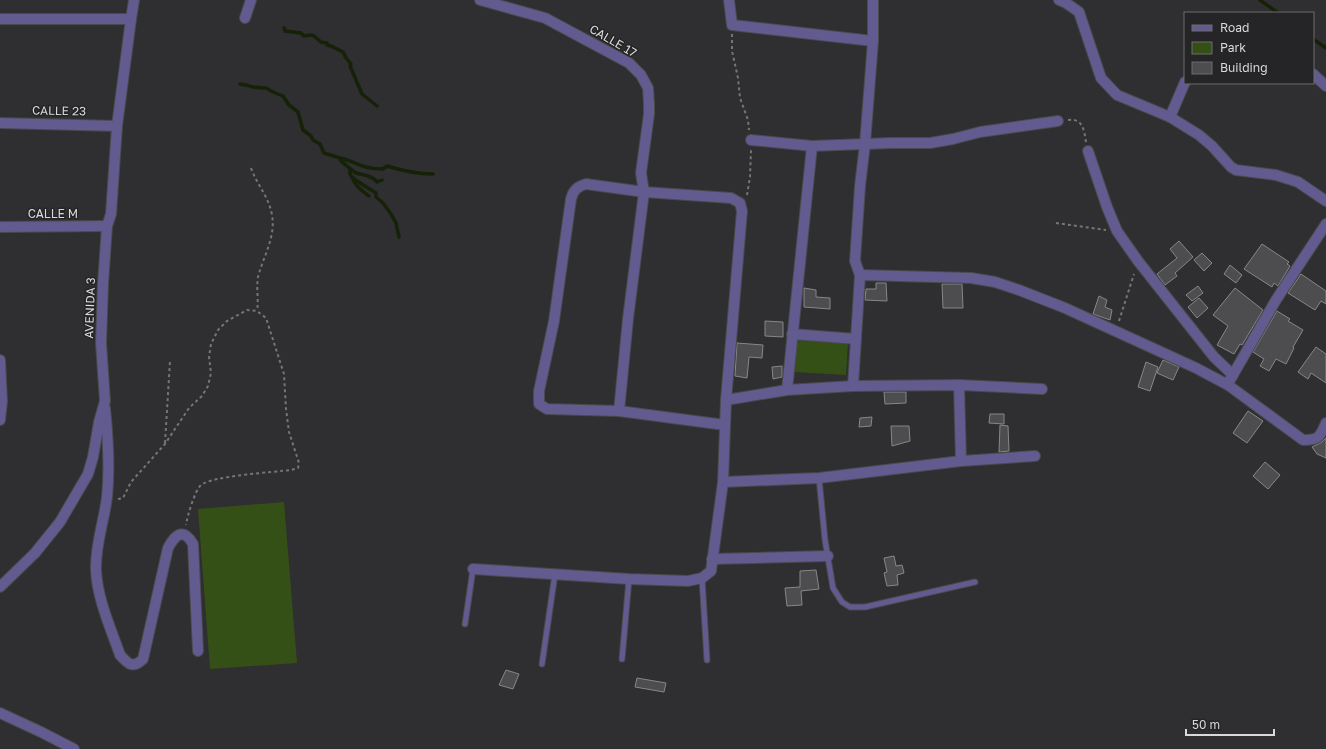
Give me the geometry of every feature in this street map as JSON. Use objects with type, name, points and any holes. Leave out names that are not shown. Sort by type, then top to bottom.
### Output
[{"type":"street","name":"AVENIDA 3","points":[[0,586],[39,548],[60,522],[88,474],[93,456],[99,422],[105,401],[101,343],[107,226],[111,214],[117,126],[134,0]]},
{"type":"street","points":[[245,18],[251,0]]},
{"type":"street","name":"CALLE 17","points":[[480,0],[545,18],[629,63],[642,75],[648,88],[649,114],[641,173],[644,192],[628,319],[619,412]]},
{"type":"street","points":[[729,0],[732,25],[873,41]]},
{"type":"street","points":[[854,386],[860,275],[855,261],[860,186],[866,144],[873,41],[873,0]]},
{"type":"street","points":[[1059,0],[1066,2],[1079,12],[1101,78],[1117,96],[1170,117],[1199,135],[1212,146],[1230,167],[1236,170],[1276,175],[1298,182],[1326,201]]},
{"type":"street","points":[[0,19],[131,19]]},
{"type":"street","points":[[1314,75],[1326,86]]},
{"type":"street","points":[[1170,117],[1184,84]]},
{"type":"street","points":[[751,140],[812,146],[930,143],[980,132],[1058,121]]},
{"type":"street","name":"CALLE 23","points":[[0,123],[117,126]]},
{"type":"street","points":[[787,390],[812,146]]},
{"type":"street","points":[[1088,151],[1107,207],[1117,231],[1138,261],[1214,357],[1233,375]]},
{"type":"street","points":[[472,569],[688,581],[702,578],[711,571],[723,482],[726,400],[742,211],[740,203],[731,198],[644,192],[586,184],[579,186],[572,194],[554,320],[539,391],[539,404],[547,409],[619,412],[725,425]]},
{"type":"street","name":"CALLE M","points":[[0,227],[107,226]]},
{"type":"street","points":[[1228,386],[1276,300],[1324,231]]},
{"type":"street","points":[[860,275],[971,278],[995,282],[1065,308],[1163,352],[1228,386],[1303,440],[1313,440],[1321,436],[1326,423]]},
{"type":"street","points":[[792,334],[856,339]]},
{"type":"street","points":[[0,360],[2,401],[0,420]]},
{"type":"street","points":[[726,400],[787,390],[854,386],[959,385],[1042,389]]},
{"type":"street","points":[[959,385],[961,461]]},
{"type":"street","points":[[105,401],[109,478],[107,499],[98,547],[96,570],[99,592],[120,655],[127,663],[133,665],[139,664],[143,659],[168,548],[174,538],[180,535],[185,535],[193,544],[198,651]]},
{"type":"street","points":[[723,482],[819,478],[961,461],[1035,456]]},
{"type":"street","points":[[712,559],[828,556]]},
{"type":"street","points":[[0,713],[74,749]]},
{"type":"lane","points":[[819,478],[825,540],[834,588],[842,602],[850,607],[872,606],[975,582]]},
{"type":"lane","points":[[465,624],[472,569]]},
{"type":"lane","points":[[542,664],[555,574]]},
{"type":"lane","points":[[622,659],[629,578]]},
{"type":"lane","points":[[702,578],[707,660]]},
{"type":"path","points":[[732,25],[732,51],[738,78],[740,98],[748,120],[751,140],[748,190],[745,200],[740,203]]},
{"type":"path","points":[[1058,121],[1074,119],[1079,123],[1083,128],[1088,151]]},
{"type":"path","points":[[251,168],[259,186],[268,200],[273,225],[272,237],[258,278],[256,291],[259,302],[257,311]]},
{"type":"path","points":[[1056,223],[1117,231]]},
{"type":"path","points":[[1116,331],[1138,261]]},
{"type":"path","points":[[107,499],[123,498],[131,482],[165,444],[189,408],[202,396],[208,386],[211,373],[209,357],[211,344],[218,330],[227,321],[247,310],[257,311],[266,318],[284,374],[289,432],[299,464],[298,468],[220,478],[202,484],[197,489],[188,516],[185,535]]},
{"type":"path","points":[[165,444],[170,361]]},
{"type":"green space","points":[[796,339],[848,342],[846,375],[794,372]]},
{"type":"green space","points":[[284,502],[297,663],[210,669],[198,509]]},
{"type":"building","points":[[1179,241],[1193,257],[1175,273],[1177,276],[1165,285],[1157,274],[1177,258],[1170,249]]},
{"type":"building","points":[[1262,244],[1289,262],[1287,264],[1290,266],[1278,286],[1274,283],[1272,287],[1244,269]]},
{"type":"building","points":[[1202,253],[1212,263],[1204,271],[1194,260]]},
{"type":"building","points":[[1230,265],[1242,275],[1236,283],[1224,274]]},
{"type":"building","points":[[1301,274],[1326,291],[1326,304],[1321,301],[1315,310],[1288,293]]},
{"type":"building","points":[[876,283],[886,283],[887,301],[865,300],[866,289],[876,289]]},
{"type":"building","points":[[942,284],[962,284],[963,308],[943,308]]},
{"type":"building","points":[[1198,286],[1203,293],[1192,301],[1186,295]]},
{"type":"building","points":[[804,288],[816,290],[816,297],[830,298],[830,309],[804,307]]},
{"type":"building","points":[[1235,288],[1263,310],[1242,345],[1240,344],[1234,354],[1217,345],[1228,326],[1213,315]]},
{"type":"building","points":[[1099,296],[1107,300],[1105,307],[1112,310],[1110,320],[1093,314]]},
{"type":"building","points":[[1199,298],[1208,308],[1197,318],[1188,307]]},
{"type":"building","points":[[1277,311],[1290,319],[1288,321],[1303,330],[1293,347],[1294,348],[1286,364],[1276,359],[1269,371],[1260,366],[1264,359],[1253,352]]},
{"type":"building","points":[[765,321],[783,322],[783,337],[765,336]]},
{"type":"building","points":[[737,343],[763,345],[762,358],[749,357],[747,378],[735,376]]},
{"type":"building","points":[[1316,347],[1326,354],[1326,383],[1311,373],[1308,379],[1298,372]]},
{"type":"building","points":[[1163,360],[1179,367],[1173,380],[1157,373]]},
{"type":"building","points":[[1146,362],[1158,367],[1150,391],[1138,387]]},
{"type":"building","points":[[782,366],[782,377],[773,379],[772,367]]},
{"type":"building","points":[[884,392],[906,392],[906,403],[885,404]]},
{"type":"building","points":[[1248,411],[1263,421],[1247,443],[1233,433]]},
{"type":"building","points":[[990,414],[1004,414],[1004,424],[989,423]]},
{"type":"building","points":[[872,417],[871,426],[859,427],[860,418]]},
{"type":"building","points":[[1000,425],[1008,426],[1009,451],[999,452]]},
{"type":"building","points":[[891,426],[909,426],[910,441],[892,446]]},
{"type":"building","points":[[1326,438],[1326,458],[1317,454],[1312,447],[1322,442]]},
{"type":"building","points":[[1265,462],[1280,475],[1268,489],[1253,476]]},
{"type":"building","points":[[894,556],[896,566],[902,565],[904,573],[897,575],[898,585],[887,586],[884,573],[887,572],[884,558]]},
{"type":"building","points":[[816,570],[819,589],[801,591],[802,605],[787,606],[785,588],[800,587],[800,571]]},
{"type":"building","points":[[506,670],[519,674],[513,689],[499,685]]},
{"type":"building","points":[[637,678],[666,683],[664,692],[635,687]]},
{"type":"waterway","points":[[1260,0],[1277,12]]},
{"type":"waterway","points":[[284,28],[285,31],[301,33],[304,36],[314,36],[321,42],[327,43],[327,45],[343,52],[351,64],[350,66],[362,94],[377,106]]},
{"type":"waterway","points":[[1314,40],[1326,48]]},
{"type":"waterway","points":[[240,84],[266,88],[283,96],[289,105],[298,112],[303,130],[311,136],[313,140],[320,144],[324,153],[340,158],[341,161],[356,173],[370,177],[377,182],[382,180]]},
{"type":"waterway","points":[[340,158],[361,166],[372,168],[383,169],[387,166],[410,172],[433,174]]},
{"type":"waterway","points":[[350,169],[350,174],[355,183],[369,196]]},
{"type":"waterway","points":[[353,178],[376,193],[376,197],[383,203],[396,223],[399,237]]}]
